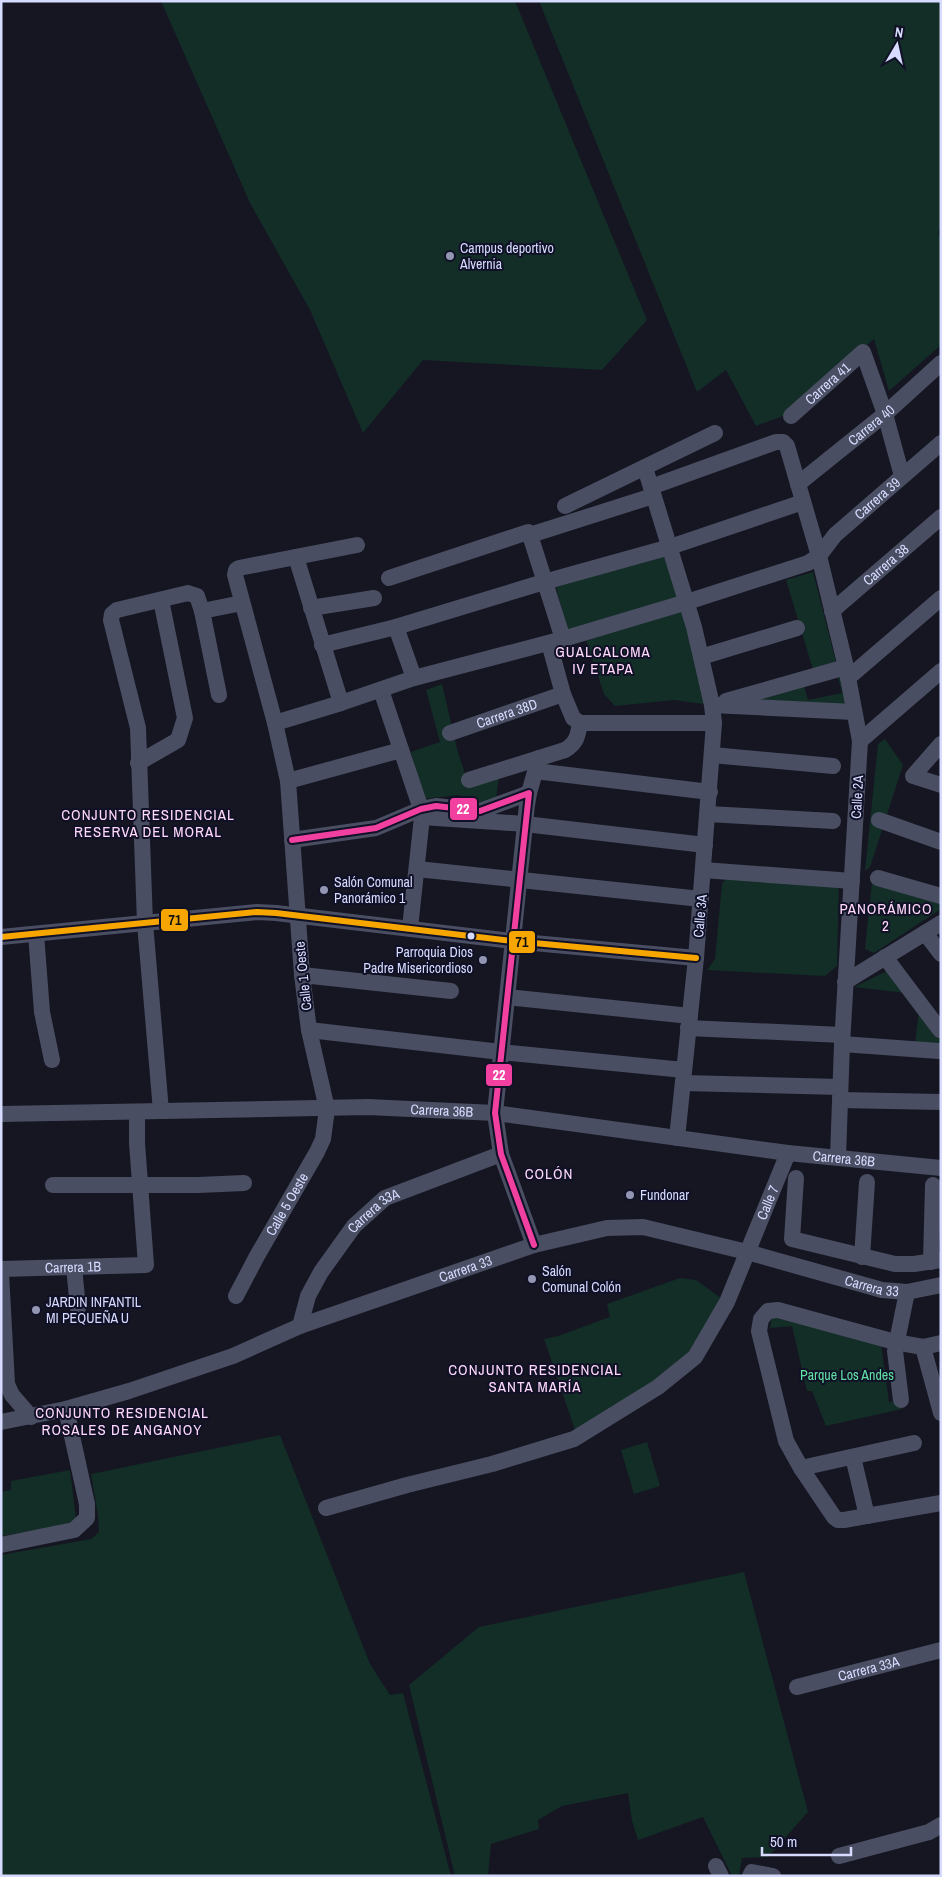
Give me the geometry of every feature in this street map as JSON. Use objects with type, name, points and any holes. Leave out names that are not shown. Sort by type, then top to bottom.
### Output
[{"type":"street","name":"Carrera 41","points":[[791,416],[863,352],[884,414]]},
{"type":"street","name":"Carrera 40","points":[[798,484],[884,414],[941,364]]},
{"type":"street","points":[[884,414],[902,476]]},
{"type":"street","points":[[566,506],[715,433]]},
{"type":"street","name":"Calle 2A","points":[[652,491],[776,442],[783,442],[787,446],[819,556],[847,672],[860,741],[842,1039],[838,1157]]},
{"type":"street","name":"Carrera 39","points":[[819,556],[835,535],[941,443]]},
{"type":"street","name":"Calle 3A","points":[[645,468],[687,602],[712,705],[714,723],[696,958],[677,1138]]},
{"type":"street","points":[[530,535],[652,491]]},
{"type":"street","points":[[322,645],[396,627],[544,582],[670,547],[803,502]]},
{"type":"street","name":"Carrera 38","points":[[832,611],[941,517]]},
{"type":"street","points":[[389,578],[526,532],[530,535],[544,582],[564,694],[573,718],[580,723],[714,723]]},
{"type":"street","points":[[341,703],[296,557],[358,545]]},
{"type":"street","points":[[275,723],[414,678],[556,641],[687,602],[798,567],[819,556]]},
{"type":"street","name":"Calle 1 Oeste","points":[[296,557],[239,568],[236,570],[235,575],[275,723],[288,781],[296,915],[302,975],[309,1030],[327,1109]]},
{"type":"street","points":[[160,1111],[145,923],[138,728],[111,620],[112,614],[116,610],[161,600],[193,594],[197,596],[202,611],[219,694]]},
{"type":"street","points":[[311,608],[374,598]]},
{"type":"street","points":[[712,705],[847,672],[941,598]]},
{"type":"street","points":[[138,763],[178,740],[185,718],[161,600]]},
{"type":"street","points":[[202,611],[242,603]]},
{"type":"street","points":[[396,627],[414,678]]},
{"type":"street","points":[[701,657],[797,628]]},
{"type":"street","points":[[860,741],[941,671]]},
{"type":"street","points":[[381,690],[422,813],[410,928]]},
{"type":"street","name":"Carrera 38D","points":[[450,733],[564,694]]},
{"type":"street","points":[[712,705],[854,712]]},
{"type":"street","points":[[469,780],[537,764],[570,747],[578,737],[580,723]]},
{"type":"street","points":[[941,744],[912,776],[941,785]]},
{"type":"street","points":[[288,781],[401,750]]},
{"type":"street","points":[[712,754],[833,766]]},
{"type":"street","points":[[537,764],[710,792]]},
{"type":"street","points":[[534,1245],[501,1154],[495,1114],[528,792],[537,764]]},
{"type":"street","points":[[292,840],[376,828],[445,806],[480,811],[528,792]]},
{"type":"street","points":[[422,813],[705,845]]},
{"type":"street","points":[[708,814],[832,821]]},
{"type":"street","points":[[879,820],[941,842]]},
{"type":"street","points":[[417,869],[701,899]]},
{"type":"street","points":[[703,870],[852,881]]},
{"type":"street","points":[[878,878],[941,896]]},
{"type":"street","points":[[1,937],[257,912],[512,941],[696,958]]},
{"type":"street","points":[[846,982],[941,923]]},
{"type":"street","points":[[925,932],[941,954]]},
{"type":"street","points":[[36,934],[42,1012],[52,1060]]},
{"type":"street","points":[[885,957],[941,1029]]},
{"type":"street","points":[[302,975],[451,991]]},
{"type":"street","points":[[507,997],[689,1022],[939,1052]]},
{"type":"street","points":[[309,1030],[840,1094],[941,1102]]},
{"type":"street","name":"Carrera 36B","points":[[1,1114],[368,1107],[495,1114],[788,1153],[941,1168]]},
{"type":"street","name":"Calle 5 Oeste","points":[[236,1296],[317,1152],[323,1139],[327,1109]]},
{"type":"street","points":[[137,1112],[140,1184]]},
{"type":"street","name":"Calle 7","points":[[326,1508],[492,1464],[574,1439],[658,1388],[695,1357],[727,1302],[788,1153]]},
{"type":"street","name":"Carrera 33A","points":[[300,1326],[308,1296],[321,1272],[354,1226],[385,1198],[501,1154]]},
{"type":"street","points":[[796,1178],[792,1239],[895,1264],[936,1261],[933,1185]]},
{"type":"street","points":[[862,1257],[867,1182]]},
{"type":"street","points":[[53,1184],[198,1185],[244,1183]]},
{"type":"street","name":"Carrera 1B","points":[[1,1269],[146,1265],[140,1184]]},
{"type":"street","name":"Carrera 33","points":[[1,1422],[66,1409],[129,1391],[233,1356],[300,1326],[534,1245],[607,1228],[643,1227],[747,1252],[882,1290],[907,1292],[941,1285]]},
{"type":"street","points":[[74,1267],[78,1308]]},
{"type":"street","points":[[1,1273],[7,1384],[12,1395],[31,1417]]},
{"type":"street","points":[[901,1400],[895,1361],[895,1342],[907,1292]]},
{"type":"street","points":[[941,1343],[924,1347],[895,1342],[778,1310],[768,1311],[761,1319],[759,1331],[786,1441],[801,1468],[834,1517],[838,1520],[844,1520],[941,1503]]},
{"type":"street","points":[[924,1347],[941,1413]]},
{"type":"street","points":[[1,1544],[74,1530],[87,1518],[87,1504],[66,1409]]},
{"type":"street","points":[[801,1468],[914,1443]]},
{"type":"street","points":[[853,1456],[867,1516]]},
{"type":"street","name":"Carrera 33A","points":[[797,1687],[941,1650]]},
{"type":"street","points":[[839,1856],[929,1832],[941,1825]]},
{"type":"street","points":[[750,1876],[752,1872],[773,1876]]},
{"type":"green space","name":"Campus deportivo Alvernia","points":[[161,1],[515,1],[647,320],[602,370],[423,360],[363,433],[310,310],[250,203]]},
{"type":"green space","points":[[539,1],[941,1],[941,227],[938,232],[941,240],[941,345],[889,391],[874,339],[786,415],[756,426],[726,370],[697,392]]},
{"type":"green space","points":[[667,553],[681,597],[567,630],[556,587]]},
{"type":"green space","points":[[813,572],[837,666],[814,673],[786,580]]},
{"type":"green space","points":[[685,610],[711,705],[674,700],[615,706],[604,694],[586,640]]},
{"type":"green space","points":[[843,669],[852,709],[732,704],[803,683],[808,700],[842,693],[837,673]]},
{"type":"green space","points":[[442,684],[458,753],[467,779],[499,776],[496,800],[481,804],[459,795],[423,799],[411,752],[440,742],[426,690]]},
{"type":"green space","points":[[885,739],[903,765],[870,867],[865,871],[878,744]]},
{"type":"green space","points":[[729,876],[839,881],[837,966],[825,976],[707,970],[715,959],[722,883]]},
{"type":"green space","points":[[872,882],[941,901],[941,909],[874,953],[865,949]]},
{"type":"green space","points":[[895,967],[914,994],[854,987]]},
{"type":"green space","points":[[920,1002],[941,1030],[941,1046],[915,1044]]},
{"type":"green space","points":[[680,1278],[696,1280],[721,1298],[714,1317],[676,1369],[576,1433],[544,1339],[558,1336],[610,1317],[607,1304]]},
{"type":"green space","name":"Parque Los Andes","points":[[772,1317],[881,1344],[889,1402],[899,1400],[902,1409],[826,1426],[812,1391],[807,1391],[792,1326],[770,1328]]},
{"type":"green space","points":[[280,1435],[370,1664],[390,1695],[403,1693],[451,1876],[1,1876],[1,1555],[91,1539],[99,1532],[91,1474]]},
{"type":"green space","points":[[647,1442],[660,1486],[634,1494],[621,1450]]},
{"type":"green space","points":[[70,1470],[76,1519],[70,1524],[1,1536],[1,1492],[11,1490],[11,1481]]},
{"type":"green space","points":[[744,1572],[808,1812],[768,1857],[742,1858],[739,1876],[732,1876],[703,1817],[638,1840],[632,1821],[628,1793],[562,1806],[538,1820],[539,1829],[491,1844],[488,1876],[455,1876],[409,1685],[479,1627]]},
{"type":"transit line","name":"22","points":[[292,840],[376,828],[421,809],[436,806],[480,811],[529,793],[495,1113],[501,1154],[534,1245]]},
{"type":"transit line","name":"71","points":[[1,937],[257,912],[512,941],[696,958]]},
{"type":"place","name":"Campus deportivo Alvernia","points":[[450,256]]},
{"type":"place","name":"Salón Comunal Panorámico 1","points":[[324,890]]},
{"type":"place","name":"Parroquia Dios Padre Misericordioso","points":[[483,960]]},
{"type":"place","name":"Fundonar","points":[[630,1195]]},
{"type":"place","name":"Salón Comunal Colón","points":[[532,1279]]},
{"type":"place","name":"JARDIN INFANTIL MI PEQUEÑA U","points":[[36,1310]]},
{"type":"district","name":"GUALCALOMA IV ETAPA","points":[[603,660]]},
{"type":"district","name":"CONJUNTO RESIDENCIAL RESERVA DEL MORAL","points":[[148,822]]},
{"type":"district","name":"PANORÁMICO 2","points":[[886,916]]},
{"type":"district","name":"COLÓN","points":[[549,1173]]},
{"type":"district","name":"CONJUNTO RESIDENCIAL SANTA MARÍA","points":[[535,1378]]},
{"type":"district","name":"CONJUNTO RESIDENCIAL ROSALES DE ANGANOY","points":[[122,1420]]}]
